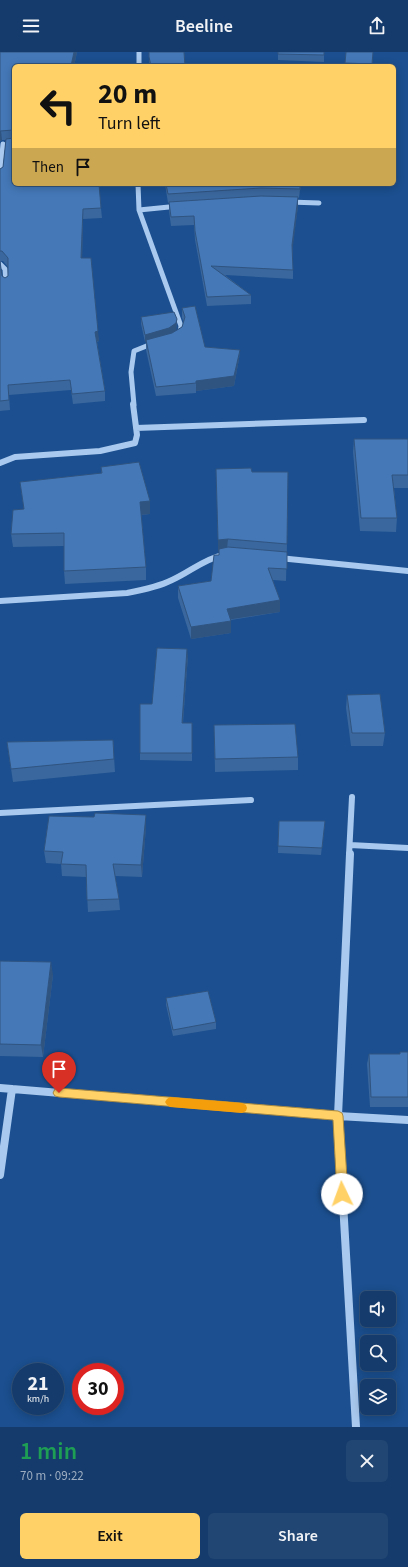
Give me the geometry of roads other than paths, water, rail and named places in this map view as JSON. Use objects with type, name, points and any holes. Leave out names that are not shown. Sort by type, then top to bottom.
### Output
[{"type":"street","points":[[139,52],[139,64]]},
{"type":"street","points":[[0,176],[4,144]]},
{"type":"street","points":[[138,186],[139,210],[181,326],[180,333],[171,339]]},
{"type":"street","points":[[283,202],[319,203]]},
{"type":"street","points":[[139,210],[185,205]]},
{"type":"street","points":[[0,264],[5,269],[6,284]]},
{"type":"street","points":[[0,463],[15,457],[100,451],[135,443],[136,428],[131,380],[131,363],[134,351],[159,342]]},
{"type":"street","points":[[136,428],[364,420]]},
{"type":"street","points":[[0,601],[127,593],[147,590],[161,586],[178,578],[206,559],[227,554]]},
{"type":"street","points":[[275,558],[408,571]]},
{"type":"street","points":[[352,797],[338,1116],[356,1427]]},
{"type":"street","points":[[0,813],[252,800]]},
{"type":"street","points":[[350,845],[408,848]]},
{"type":"street","points":[[0,1088],[338,1116],[408,1120]]},
{"type":"street","points":[[0,1176],[12,1089]]}]
